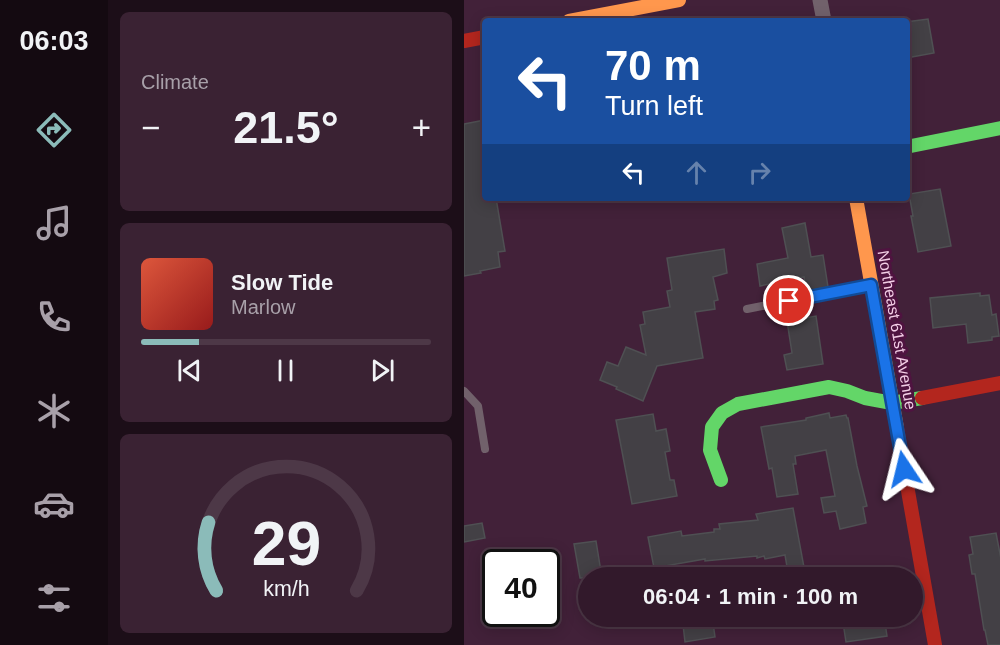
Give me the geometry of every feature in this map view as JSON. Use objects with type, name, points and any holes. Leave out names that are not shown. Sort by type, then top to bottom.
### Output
[{"type":"street","points":[[612,17],[679,0]]},
{"type":"street","points":[[820,0],[823,18]]},
{"type":"street","points":[[464,41],[482,38]]},
{"type":"street","points":[[910,146],[1001,128]]},
{"type":"street","name":"Northeast 61st Avenue","points":[[857,201],[935,645]]},
{"type":"street","points":[[721,480],[710,450],[712,427],[722,413],[738,404],[829,387],[865,398],[892,403],[1001,383]]},
{"type":"lane","points":[[747,309],[871,285]]},
{"type":"lane","points":[[464,391],[478,406],[485,449]]},
{"type":"building","points":[[928,19],[934,53],[910,57],[910,21]]},
{"type":"building","points":[[482,121],[482,201],[497,201],[505,251],[498,252],[500,267],[464,276],[464,124]]},
{"type":"building","points":[[940,189],[951,246],[918,252],[911,216],[913,216],[910,194]]},
{"type":"building","points":[[805,223],[811,257],[823,255],[828,287],[806,291],[804,277],[760,286],[757,264],[788,258],[782,228]]},
{"type":"building","points":[[724,249],[727,273],[713,277],[718,300],[714,301],[715,309],[695,312],[703,358],[657,366],[643,401],[600,380],[607,362],[618,366],[626,347],[646,355],[640,325],[645,324],[643,312],[670,307],[667,291],[672,290],[667,258]]},
{"type":"building","points":[[980,293],[980,296],[989,295],[992,315],[996,314],[999,336],[992,337],[992,340],[968,343],[966,324],[933,328],[930,298]]},
{"type":"building","points":[[816,316],[823,364],[787,370],[784,355],[792,353],[787,321]]},
{"type":"building","points":[[829,413],[830,418],[846,415],[848,418],[867,506],[863,507],[866,523],[840,529],[836,511],[824,513],[821,498],[835,496],[826,450],[795,456],[796,464],[793,464],[798,494],[777,497],[761,427],[806,420],[806,418]]},
{"type":"building","points":[[653,414],[656,431],[666,429],[670,451],[665,452],[670,480],[674,480],[677,496],[632,504],[616,420]]},
{"type":"building","points":[[793,508],[804,567],[787,567],[785,555],[765,559],[764,556],[757,558],[757,556],[705,561],[705,559],[654,567],[648,537],[681,531],[682,536],[714,532],[714,529],[720,529],[719,524],[758,520],[756,514]]},
{"type":"building","points":[[482,523],[485,538],[464,542],[464,526]]},
{"type":"building","points":[[996,533],[1001,559],[1001,645],[988,645],[975,574],[972,574],[969,555],[973,554],[970,537]]},
{"type":"building","points":[[596,541],[600,567],[578,567],[574,544]]},
{"type":"building","points":[[683,627],[714,627],[715,637],[685,642]]},
{"type":"building","points":[[844,627],[886,627],[887,636],[846,642]]},
{"type":"traffic: fast","points":[[910,146],[1001,128]]},
{"type":"traffic: fast","points":[[721,480],[710,450],[712,427],[722,413],[738,404],[829,387],[865,398],[892,403],[922,398]]},
{"type":"traffic: slow","points":[[585,18],[679,0]]},
{"type":"traffic: slow","points":[[857,201],[897,428]]},
{"type":"traffic: jam","points":[[464,41],[482,38]]},
{"type":"traffic: jam","points":[[922,398],[1001,383]]},
{"type":"traffic: jam","points":[[897,428],[935,645]]},
{"type":"route","points":[[789,301],[871,285],[904,469]]}]
